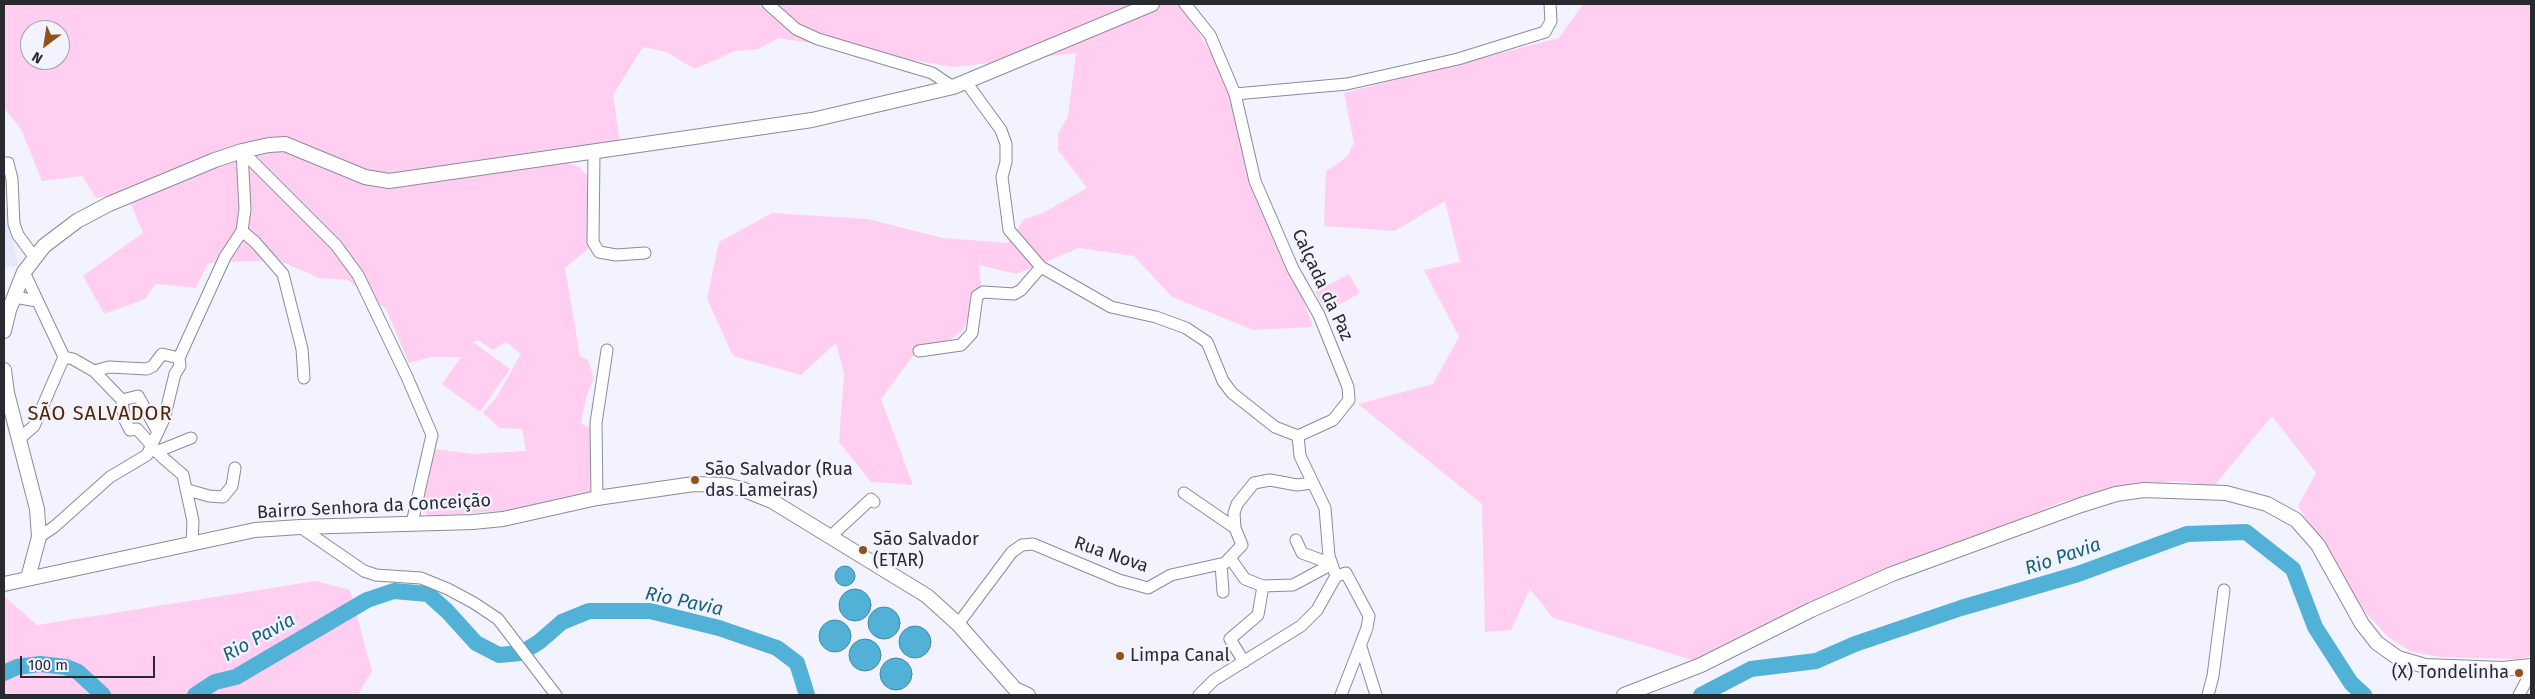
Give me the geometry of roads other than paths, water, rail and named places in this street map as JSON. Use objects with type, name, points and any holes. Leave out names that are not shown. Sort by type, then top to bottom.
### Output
[{"type":"street","points":[[768,4],[796,29],[818,39],[932,73],[959,84],[1001,130],[1006,144],[1006,162],[1002,177],[1009,230],[1041,267],[1111,307],[1156,317],[1186,328],[1207,342],[1223,381],[1232,393],[1275,427],[1298,436],[1300,456],[1325,508],[1329,556],[1336,576]]},
{"type":"street","points":[[4,331],[24,272],[44,246],[77,221],[109,204],[215,160],[242,151],[269,145],[285,144],[365,177],[389,181],[812,120],[959,84],[1152,4]]},
{"type":"street","name":"Calçada da Paz","points":[[1185,4],[1210,35],[1235,94],[1255,181],[1293,269],[1319,316],[1348,387],[1349,400],[1333,420],[1298,436]]},
{"type":"street","points":[[1235,94],[1347,84],[1458,59],[1545,32],[1551,21],[1550,4]]},
{"type":"street","points":[[154,449],[158,432],[167,411],[175,374],[180,366],[179,358],[225,257],[242,231],[245,209],[242,151]]},
{"type":"street","points":[[242,151],[336,245],[358,275],[407,377],[432,435],[412,523]]},
{"type":"street","points":[[594,152],[593,242],[599,252],[616,255],[645,253]]},
{"type":"street","points":[[4,164],[8,163],[12,179],[14,224],[18,235],[35,258]]},
{"type":"street","points":[[242,231],[255,242],[283,274],[302,349],[304,378]]},
{"type":"street","points":[[919,351],[961,345],[972,333],[977,296],[983,292],[1014,294],[1022,290],[1041,267]]},
{"type":"street","points":[[19,439],[34,426],[64,358],[24,272]]},
{"type":"street","points":[[14,297],[37,301]]},
{"type":"street","points":[[596,498],[596,423],[607,350]]},
{"type":"street","points":[[94,371],[109,367],[147,369],[153,366],[162,354],[179,358]]},
{"type":"street","points":[[64,358],[73,359],[94,371],[122,400],[127,425],[130,430],[137,429],[154,449],[183,475],[188,490],[193,522],[192,544]]},
{"type":"street","points":[[4,370],[37,509],[39,537],[28,578]]},
{"type":"street","points":[[122,400],[138,396],[158,432]]},
{"type":"street","points":[[39,537],[54,527],[110,477],[154,449],[191,438]]},
{"type":"street","points":[[188,490],[209,496],[223,497],[232,486],[235,468]]},
{"type":"street","points":[[1223,592],[1225,561],[1242,545],[1235,528],[1234,513],[1237,504],[1254,483],[1270,480],[1297,485],[1312,483]]},
{"type":"street","name":"Bairro Senhora da Conceição","points":[[4,584],[255,530],[473,522],[545,510],[596,498],[694,484],[725,485],[742,489],[772,501],[927,596],[958,624],[1015,688],[1028,695]]},
{"type":"street","points":[[1624,695],[1701,665],[1811,610],[1892,574],[2116,494],[2144,490],[2226,493],[2267,504],[2296,520],[2318,545],[2362,624],[2377,642],[2398,658],[2424,666],[2503,669],[2531,666],[2529,676],[2519,695]]},
{"type":"street","points":[[1184,492],[1235,528]]},
{"type":"street","points":[[831,536],[871,499],[874,502]]},
{"type":"street","points":[[325,526],[329,547]]},
{"type":"street","points":[[300,527],[364,571],[376,575],[421,578],[448,589],[498,620],[514,638],[556,695]]},
{"type":"street","points":[[1296,540],[1302,553],[1332,564]]},
{"type":"street","name":"Rua Nova","points":[[958,624],[1012,552],[1022,545],[1033,544],[1119,580],[1148,588],[1171,575],[1225,561]]},
{"type":"street","points":[[1225,561],[1245,579],[1263,586],[1293,585],[1332,564]]},
{"type":"street","points":[[1199,695],[1214,680],[1301,626],[1317,610],[1336,576],[1346,573],[1369,616],[1361,647],[1341,695]]},
{"type":"street","points":[[1244,662],[1230,639],[1258,615],[1263,586]]},
{"type":"street","points":[[2208,695],[2213,676],[2224,590]]},
{"type":"street","points":[[1361,647],[1376,695]]},
{"type":"water","points":[[841,566],[849,566],[855,572],[855,580],[849,586],[841,586],[835,580],[835,572]]},
{"type":"water","points":[[855,589],[861,590],[866,594],[870,599],[870,611],[866,616],[861,620],[855,621],[849,620],[844,616],[840,611],[839,605],[840,599],[844,594],[849,590]]},
{"type":"water","points":[[884,607],[890,608],[895,612],[899,617],[899,629],[895,634],[890,638],[884,639],[878,638],[873,634],[869,629],[868,623],[869,617],[873,612],[878,608]]},
{"type":"water","points":[[835,620],[841,621],[846,625],[850,630],[850,642],[846,647],[841,651],[835,652],[829,651],[824,647],[820,642],[819,636],[820,630],[824,625],[829,621]]},
{"type":"water","points":[[915,626],[921,627],[926,631],[930,636],[930,648],[926,653],[921,657],[915,658],[909,657],[904,653],[900,648],[899,642],[900,636],[904,631],[909,627]]},
{"type":"water","points":[[865,639],[871,640],[876,644],[880,649],[880,661],[876,666],[871,670],[865,671],[859,670],[854,666],[850,661],[849,655],[850,649],[854,644],[859,640]]},
{"type":"water","points":[[896,658],[902,659],[907,663],[911,668],[911,680],[907,685],[902,689],[896,690],[890,689],[885,685],[881,680],[880,674],[881,668],[885,663],[890,659]]},
{"type":"waterway","name":"Rio Pavia","points":[[1701,695],[1751,669],[1816,661],[1855,644],[1961,608],[2078,574],[2187,534],[2246,532],[2293,569],[2315,627],[2351,683],[2364,695]]},
{"type":"waterway","name":"Rio Pavia","points":[[195,695],[215,682],[236,677],[367,600],[394,591],[428,594],[447,611],[476,643],[499,655],[521,653],[539,642],[562,622],[589,611],[650,611],[719,628],[777,648],[797,663],[807,695]]},
{"type":"waterway","name":"Rio Pavia","points":[[4,673],[17,667],[40,664],[66,667],[78,672],[103,695]]},
{"type":"place","name":"São Salvador (Rua das Lameiras)","points":[[695,480]]},
{"type":"place","name":"São Salvador (ETAR)","points":[[863,550]]},
{"type":"place","name":"Limpa Canal","points":[[1120,656]]},
{"type":"place","name":"(X) Tondelinha","points":[[2519,673]]},
{"type":"district","name":"SÃO SALVADOR","points":[[100,414]]}]
